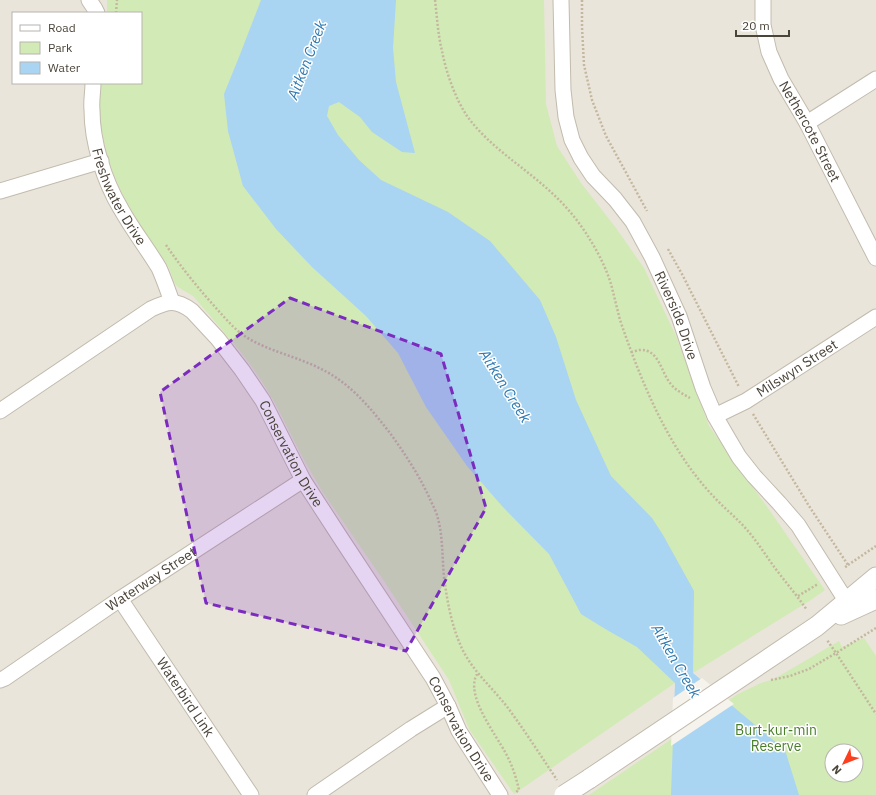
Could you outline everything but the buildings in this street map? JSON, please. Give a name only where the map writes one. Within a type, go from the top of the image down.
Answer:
[{"type":"street","points":[[89,0],[96,12]]},
{"type":"street","name":"Riverside Drive","points":[[561,0],[563,90],[566,117],[572,140],[581,158],[593,176],[615,199],[633,222],[652,257],[679,316],[708,400],[739,457],[798,525],[850,606]]},
{"type":"street","name":"Nethercote Street","points":[[763,0],[763,25],[769,52],[780,79],[807,123],[876,258]]},
{"type":"street","points":[[807,123],[876,79]]},
{"type":"street","name":"Freshwater Drive","points":[[93,84],[93,125],[106,177],[117,203],[158,268],[172,302]]},
{"type":"street","points":[[0,191],[101,161]]},
{"type":"street","points":[[0,411],[151,310],[164,303],[172,302]]},
{"type":"street","name":"Conservation Drive","points":[[172,302],[181,304],[192,311],[218,339],[242,370],[263,401],[303,480],[433,678],[459,731],[500,795]]},
{"type":"street","name":"Milswyn Street","points":[[716,416],[746,400],[876,317]]},
{"type":"street","name":"Waterway Street","points":[[0,680],[12,674],[120,599],[303,480]]},
{"type":"street","points":[[562,789],[589,779],[817,626],[850,606],[876,578]]},
{"type":"street","name":"Waterbird Link","points":[[120,599],[251,795]]},
{"type":"street","points":[[850,606],[876,599]]},
{"type":"street","points":[[315,795],[448,706]]},
{"type":"path","points":[[116,12],[117,0]]},
{"type":"path","points":[[435,0],[442,51],[457,98],[467,115],[496,147],[555,196],[589,238],[603,264],[631,352],[645,387],[681,456],[696,477],[758,543],[778,572],[798,596],[876,714]]},
{"type":"path","points":[[582,0],[584,65],[592,100],[606,136],[650,216]]},
{"type":"path","points":[[162,240],[187,274],[228,322],[254,342],[324,370],[341,380],[355,392],[390,434],[409,460],[437,514],[442,544],[446,590],[452,621],[460,646],[478,673],[508,708],[562,789]]},
{"type":"path","points":[[665,243],[767,438],[848,565]]},
{"type":"path","points":[[631,352],[641,350],[649,352],[661,365],[670,383],[677,390],[690,398],[708,400]]},
{"type":"path","points":[[798,596],[876,546]]},
{"type":"path","points":[[767,681],[790,676],[809,669],[876,628]]},
{"type":"path","points":[[478,673],[475,679],[474,688],[476,698],[481,711],[512,766],[519,790],[513,795]]},
{"type":"highlighted area","points":[[290,298],[441,354],[486,508],[406,651],[206,603],[160,392]]},
{"type":"shaded area","points":[[0,0],[876,0],[876,795],[0,795]]},
{"type":"green space","points":[[107,0],[544,0],[546,104],[557,146],[581,183],[616,228],[644,268],[676,336],[709,426],[825,590],[675,683],[514,794],[469,729],[449,680],[384,581],[322,491],[263,383],[235,345],[194,297],[176,285],[168,267],[137,220],[122,192],[115,178],[105,147],[100,115],[100,84],[142,84],[142,12],[107,12]]},
{"type":"green space","name":"Burt-kur-min Reserve","points":[[864,638],[876,656],[876,795],[589,795],[738,694],[761,683],[774,679],[839,641],[842,647]]},
{"type":"water","name":"Aitken Creek","points":[[261,0],[396,0],[393,48],[396,82],[415,153],[402,152],[372,132],[360,117],[339,102],[329,106],[327,116],[338,135],[359,160],[381,180],[448,212],[490,241],[540,300],[556,337],[576,400],[611,476],[652,518],[694,591],[693,673],[785,750],[799,795],[671,795],[675,683],[637,647],[581,614],[549,554],[502,506],[467,466],[426,407],[398,353],[366,316],[312,267],[276,229],[243,186],[228,131],[224,94]]},
{"type":"pier","points":[[702,678],[734,704],[671,746],[673,698]]}]
